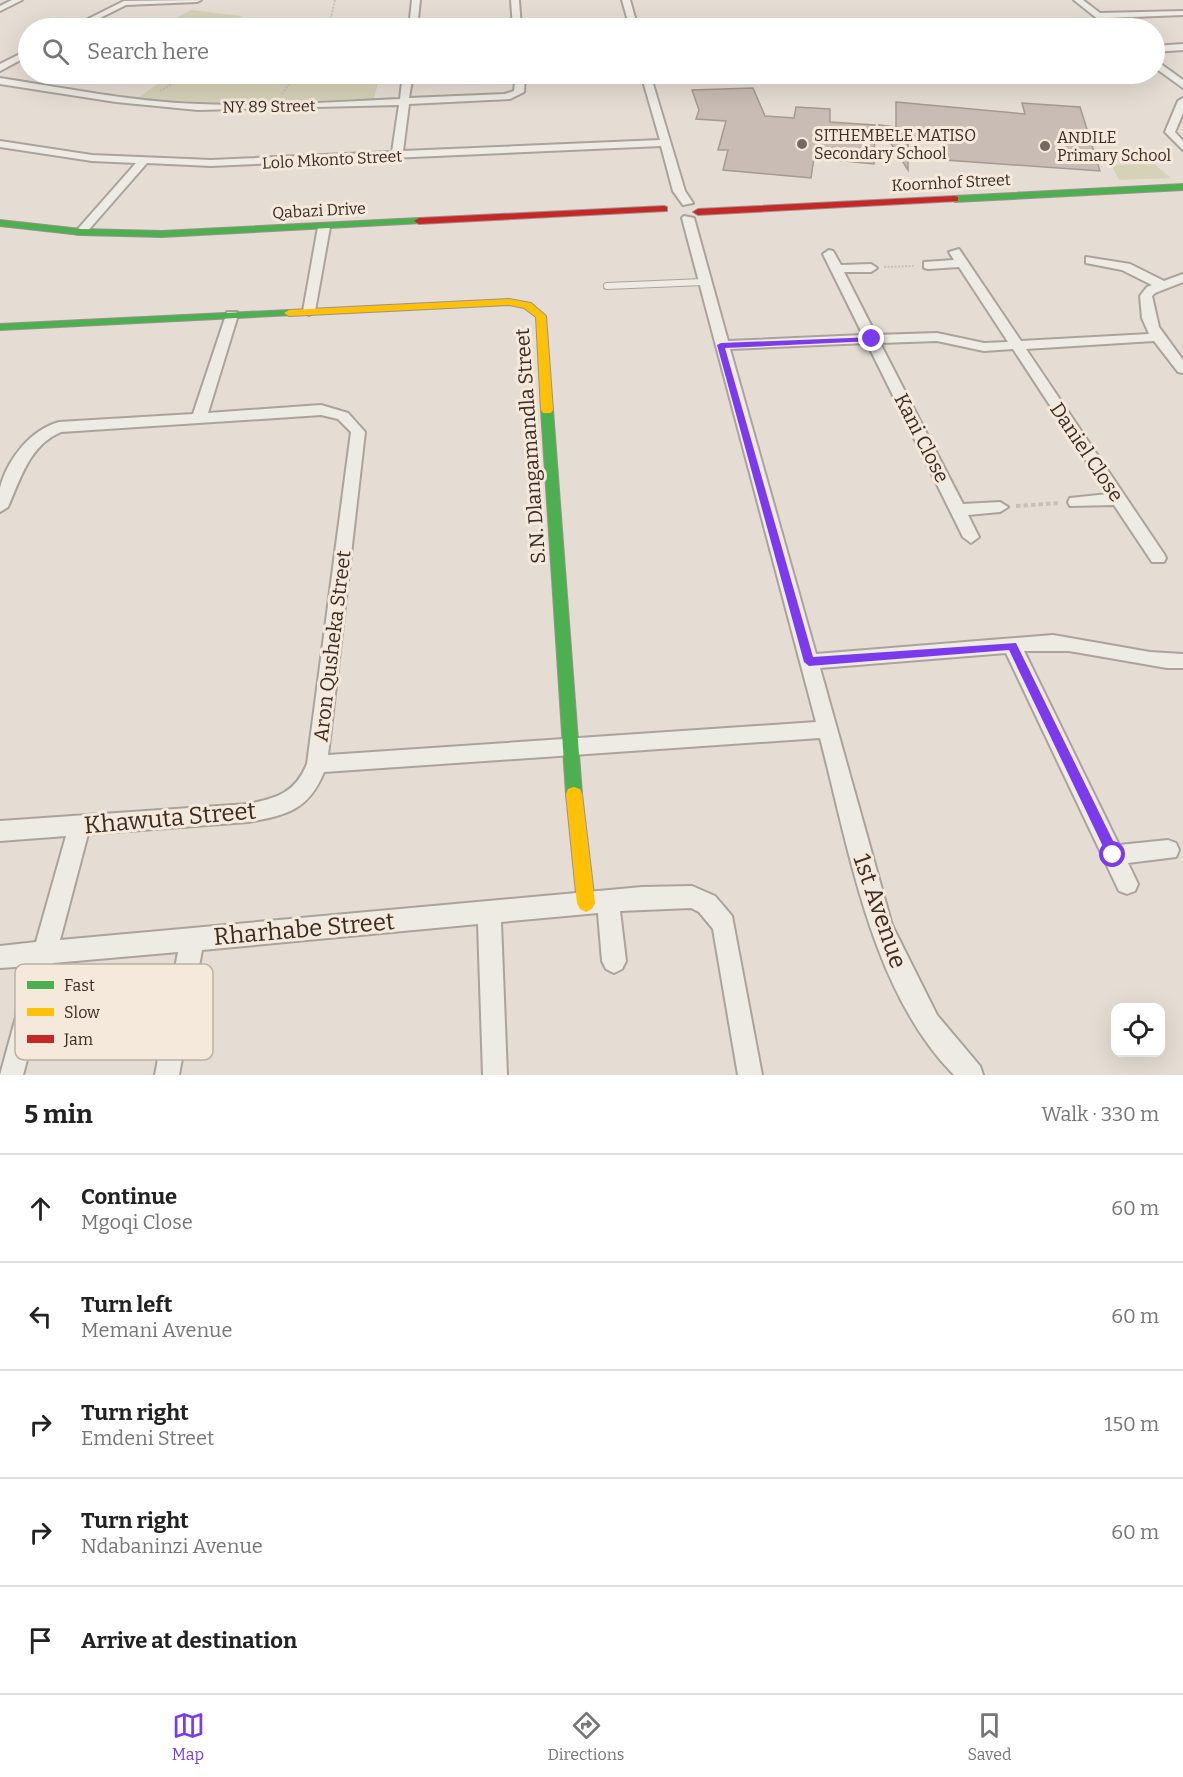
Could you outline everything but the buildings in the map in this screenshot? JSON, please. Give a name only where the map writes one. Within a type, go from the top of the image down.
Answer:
[{"type":"street","points":[[0,9],[18,0]]},
{"type":"street","points":[[94,18],[124,3],[197,0]]},
{"type":"street","points":[[414,18],[416,0]]},
{"type":"street","points":[[516,18],[515,0],[522,0]]},
{"type":"street","points":[[626,0],[631,18]]},
{"type":"street","points":[[1078,0],[1102,18]]},
{"type":"street","points":[[1099,16],[1183,13]]},
{"type":"street","points":[[1165,49],[1183,48]]},
{"type":"street","points":[[0,68],[18,58]]},
{"type":"street","points":[[1165,70],[1183,85]]},
{"type":"street","name":"NY 89 Street","points":[[0,81],[18,84]]},
{"type":"street","name":"NY 89 Street","points":[[20,84],[142,102],[198,107],[274,107],[512,96],[521,88],[521,84]]},
{"type":"street","points":[[397,155],[407,84]]},
{"type":"street","name":"1st Avenue","points":[[649,84],[881,925],[915,1004],[942,1042],[971,1075]]},
{"type":"street","points":[[1183,101],[1170,132],[1183,147]]},
{"type":"street","name":"Lolo Mkonto Street","points":[[0,144],[76,156],[143,162],[234,163],[665,143]]},
{"type":"street","points":[[81,232],[143,162]]},
{"type":"street","name":"Koornhof Street","points":[[682,211],[1183,187]]},
{"type":"street","name":"Qabazi Drive","points":[[0,224],[81,232],[182,233],[682,211]]},
{"type":"street","points":[[309,311],[324,227]]},
{"type":"street","name":"Kani Close","points":[[829,254],[971,537]]},
{"type":"street","name":"Daniel Close","points":[[928,265],[959,258],[1158,558]]},
{"type":"street","points":[[1090,260],[1126,267],[1162,285]]},
{"type":"street","points":[[837,270],[871,268]]},
{"type":"street","points":[[1183,278],[1162,285],[1146,296],[1145,315],[1158,337],[1183,369]]},
{"type":"street","name":"S.N. Dlangamandla Street","points":[[0,327],[509,302],[530,305],[541,316],[569,746],[597,903]]},
{"type":"street","points":[[199,417],[232,315]]},
{"type":"street","points":[[721,345],[937,337],[978,346],[1158,337]]},
{"type":"street","name":"Aron Qusheka Street","points":[[0,507],[28,447],[45,431],[58,427],[330,411],[352,419],[358,432],[317,764],[826,729]]},
{"type":"street","points":[[1076,502],[1119,499]]},
{"type":"street","points":[[958,510],[1000,507]]},
{"type":"street","points":[[809,662],[1053,642],[1083,644],[1145,659],[1183,662]]},
{"type":"street","points":[[1012,646],[1127,884]]},
{"type":"street","name":"Khawuta Street","points":[[0,831],[248,813],[280,807],[299,797],[310,784],[317,764]]},
{"type":"street","points":[[42,964],[80,825]]},
{"type":"street","points":[[1113,855],[1168,850]]},
{"type":"street","name":"Rharhabe Street","points":[[0,957],[489,912],[692,897],[707,904],[724,924],[750,1075]]},
{"type":"street","points":[[597,903],[614,961]]},
{"type":"street","points":[[489,912],[495,1075]]},
{"type":"street","points":[[187,964],[192,939]]},
{"type":"street","points":[[11,1075],[15,1060]]},
{"type":"street","points":[[167,1075],[170,1060]]},
{"type":"lane","points":[[607,286],[703,282]]},
{"type":"path","points":[[331,18],[335,0]]},
{"type":"path","points":[[142,102],[172,84]]},
{"type":"path","points":[[274,107],[289,84]]},
{"type":"path","points":[[871,268],[928,265]]},
{"type":"path","points":[[1000,507],[1076,502]]},
{"type":"shaded area","points":[[191,10],[242,16],[239,18],[176,18]]},
{"type":"shaded area","points":[[158,84],[378,84],[374,99],[228,104],[137,98]]},
{"type":"shaded area","points":[[1154,164],[1171,178],[1119,180],[1111,165]]},
{"type":"traffic: fast","points":[[955,199],[1183,187]]},
{"type":"traffic: fast","points":[[0,223],[81,232],[162,234],[419,221]]},
{"type":"traffic: fast","points":[[0,327],[289,313]]},
{"type":"traffic: fast","points":[[547,410],[574,794]]},
{"type":"traffic: slow","points":[[289,313],[509,302],[527,305],[541,316],[547,410]]},
{"type":"traffic: slow","points":[[574,794],[586,903]]},
{"type":"traffic: jam","points":[[698,212],[955,199]]},
{"type":"traffic: jam","points":[[419,221],[664,209]]},
{"type":"place","name":"SITHEMBELE MATISO Secondary School","points":[[802,144]]},
{"type":"place","name":"ANDILE Primary School","points":[[1045,146]]},
{"type":"route","points":[[872,339],[721,345],[809,662],[1012,646],[1113,855]]}]
